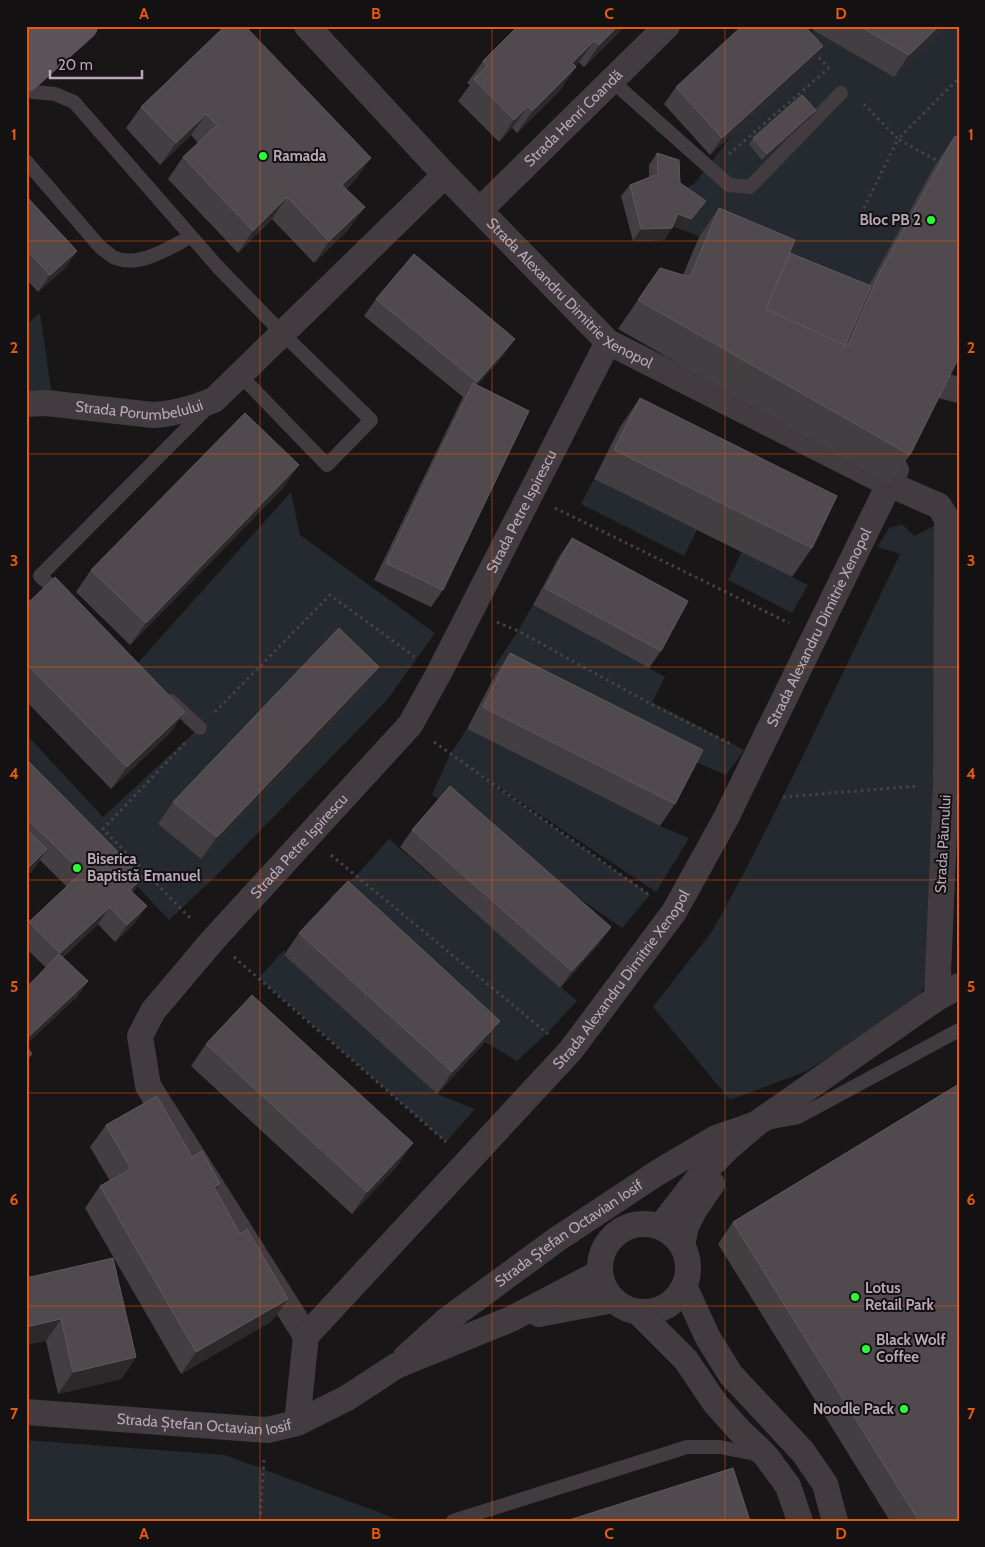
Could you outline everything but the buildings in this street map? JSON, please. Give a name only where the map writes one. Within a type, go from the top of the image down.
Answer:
[{"type":"main road","points":[[26,51],[53,26]]},
{"type":"main road","points":[[26,78],[84,26]]},
{"type":"street","name":"Strada Alexandru Dimitrie Xenopol","points":[[307,26],[445,175],[608,342],[889,484]]},
{"type":"street","name":"Strada Henri Coandă","points":[[480,210],[667,26]]},
{"type":"street","name":"Strada Porumbelului","points":[[26,404],[46,403],[168,414],[214,400],[445,175]]},
{"type":"street","name":"Strada Petre Ispirescu","points":[[306,1336],[148,1086],[140,1036],[153,1011],[213,940],[410,725],[439,673],[608,342]]},
{"type":"street","points":[[926,410],[949,380]]},
{"type":"street","name":"Strada Alexandru Dimitrie Xenopol","points":[[306,1336],[571,1050],[674,912],[726,818],[906,451]]},
{"type":"street","name":"Strada Păunului","points":[[889,484],[939,506],[947,519],[946,784],[948,992]]},
{"type":"street","name":"Strada Ștefan Octavian Iosif","points":[[396,1366],[511,1320],[599,1273],[600,1258],[603,1250],[606,1243],[616,1232],[630,1225],[646,1223],[661,1226],[700,1176],[756,1124],[948,992]]},
{"type":"street","name":"Strada Ștefan Octavian Iosif","points":[[684,1286],[688,1273],[687,1258],[682,1245],[686,1226],[695,1209],[756,1124]]},
{"type":"street","name":"Strada Ștefan Octavian Iosif","points":[[26,1412],[267,1430],[297,1423],[347,1398],[396,1366],[447,1320],[556,1240],[657,1173],[716,1138],[756,1124]]},
{"type":"street","points":[[661,1226],[674,1234],[682,1245]]},
{"type":"street","points":[[599,1273],[604,1288],[613,1300],[625,1308],[638,1312],[652,1311],[665,1307],[676,1298],[684,1286]]},
{"type":"street","points":[[684,1286],[708,1338],[732,1375],[803,1452],[825,1484],[835,1521]]},
{"type":"street","name":"Strada Ștefan Octavian Iosif","points":[[511,1320],[613,1300]]},
{"type":"street","points":[[638,1312],[686,1360],[715,1403],[766,1456],[788,1486],[800,1521]]},
{"type":"street","points":[[297,1423],[306,1336]]},
{"type":"lane","points":[[612,81],[729,185],[750,186],[841,93]]},
{"type":"lane","points":[[26,88],[33,92],[56,94],[74,102],[190,236],[283,334],[371,420],[327,465],[240,376]]},
{"type":"lane","points":[[26,162],[100,247],[113,257],[134,260],[145,258],[161,253],[190,236]]},
{"type":"lane","points":[[75,609],[40,576],[214,400]]},
{"type":"lane","points":[[158,688],[200,728]]},
{"type":"lane","points":[[756,1124],[798,1117],[959,1030]]},
{"type":"lane","points":[[453,1521],[687,1446],[720,1446],[766,1456]]},
{"type":"path","points":[[808,47],[836,75]]},
{"type":"path","points":[[724,158],[829,68]]},
{"type":"path","points":[[861,214],[898,139],[959,78]]},
{"type":"path","points":[[857,96],[898,139],[942,164]]},
{"type":"path","points":[[530,496],[814,636]]},
{"type":"path","points":[[439,673],[330,595],[103,829],[213,940],[259,978],[467,1161]]},
{"type":"path","points":[[471,611],[518,632],[651,704],[756,757]]},
{"type":"path","points":[[410,725],[674,912]]},
{"type":"path","points":[[782,797],[946,784]]},
{"type":"path","points":[[308,836],[547,1033],[571,1050]]},
{"type":"path","points":[[260,1521],[267,1430]]},
{"type":"shaded area","points":[[809,26],[959,26],[959,181],[935,166],[859,303],[683,230],[697,213],[672,195],[694,184],[813,31]]},
{"type":"shaded area","points":[[40,313],[52,396],[26,396],[26,325]]},
{"type":"shaded area","points":[[594,479],[697,530],[684,556],[581,504]]},
{"type":"shaded area","points":[[291,492],[300,535],[435,633],[387,700],[217,875],[169,920],[26,768],[26,734],[103,817],[199,728],[135,666]]},
{"type":"shaded area","points":[[947,519],[938,964],[914,1004],[807,1071],[730,1100],[653,1007],[713,930],[800,762],[900,554],[877,547],[889,528],[902,524],[914,536]]},
{"type":"shaded area","points":[[742,552],[808,585],[792,613],[728,580]]},
{"type":"shaded area","points":[[533,605],[665,677],[652,702],[744,750],[726,775],[489,675]]},
{"type":"shaded area","points":[[467,729],[660,826],[689,838],[656,892],[477,773],[650,895],[622,928],[432,795],[450,754]]},
{"type":"shaded area","points":[[389,839],[577,1001],[517,1061],[485,1042],[332,903],[331,896],[356,876]]},
{"type":"shaded area","points":[[285,949],[284,955],[437,1094],[475,1109],[446,1142],[259,978]]},
{"type":"shaded area","points":[[26,1440],[225,1455],[402,1521],[26,1521]]},
{"type":"place","name":"Ramada","points":[[263,156]]},
{"type":"place","name":"Bloc PB 2","points":[[931,220]]},
{"type":"place","name":"Biserica Baptistă Emanuel","points":[[77,868]]},
{"type":"place","name":"Lotus Retail Park","points":[[855,1297]]},
{"type":"place","name":"Black Wolf Coffee","points":[[866,1349]]},
{"type":"place","name":"Noodle Pack","points":[[904,1409]]}]
